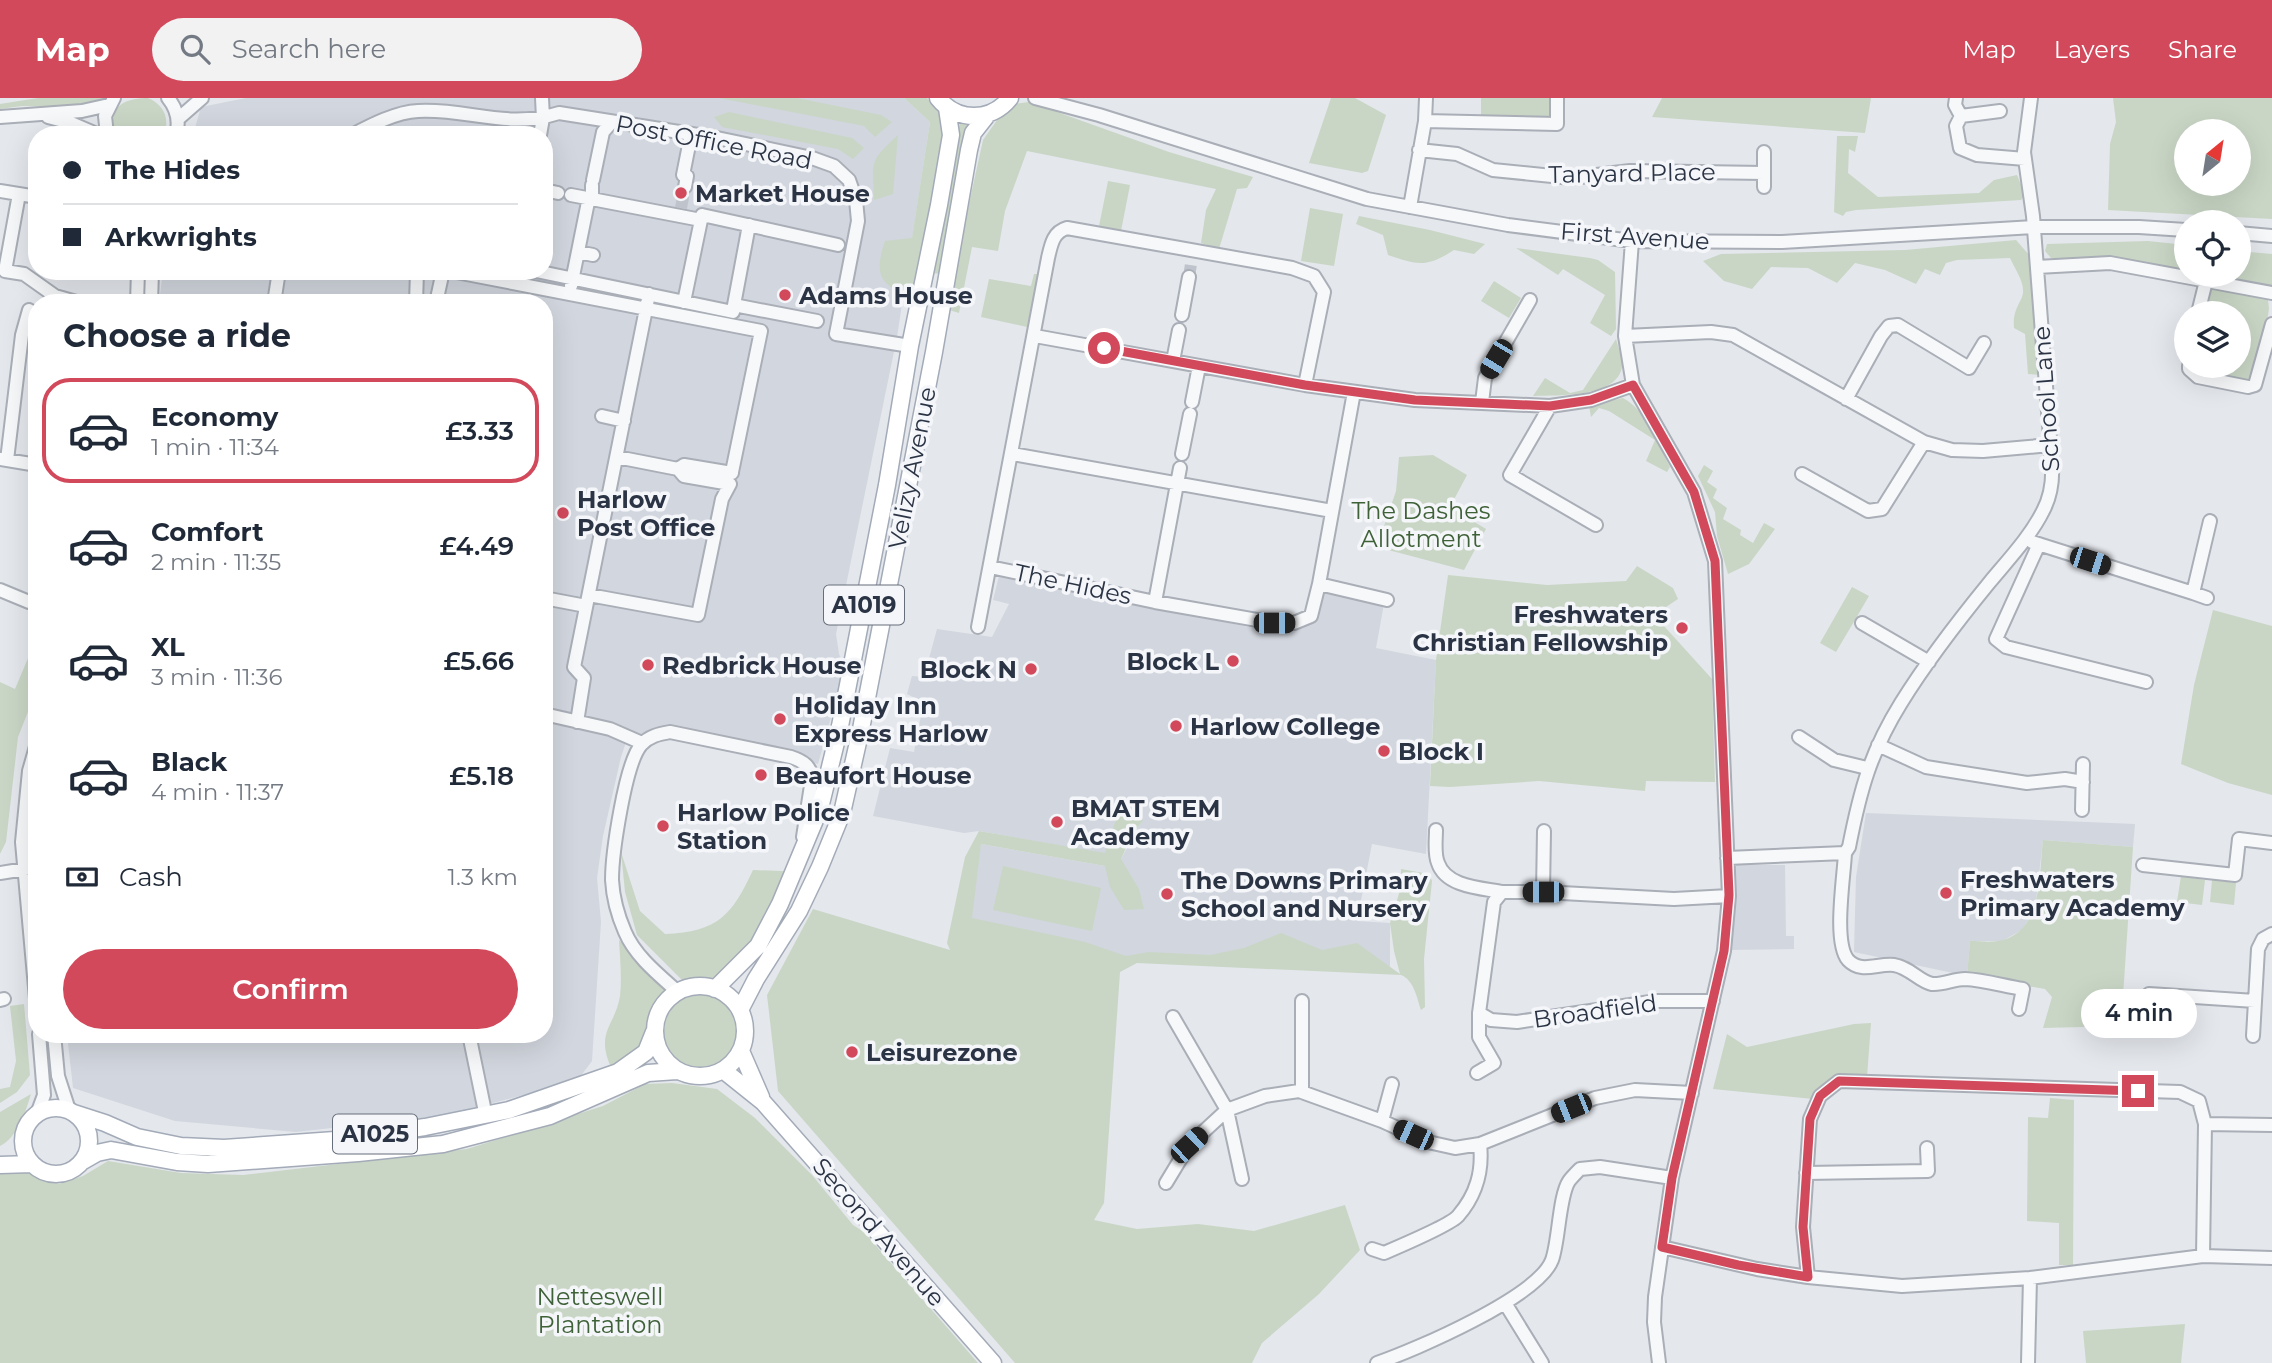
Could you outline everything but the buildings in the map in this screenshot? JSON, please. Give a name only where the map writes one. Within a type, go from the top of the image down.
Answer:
[{"type":"main road","points":[[942,103],[963,115],[976,117],[998,110],[1010,99]]},
{"type":"main road","name":"Velizy Avenue","points":[[715,989],[758,946],[780,904],[820,808],[840,726],[887,485],[910,346],[939,205],[951,135],[942,103]]},
{"type":"main road","name":"Velizy Avenue","points":[[740,1010],[799,911],[842,813],[932,365],[969,150],[973,133],[988,114]]},
{"type":"main road","points":[[696,986],[715,989],[729,996],[740,1010],[745,1033],[741,1051],[723,1070],[705,1077],[677,1071],[659,1051],[654,1032],[657,1015],[662,1006],[678,992],[696,986]]},
{"type":"main road","name":"A1025","points":[[0,1164],[23,1142],[24,1131],[37,1114],[54,1107],[105,1123],[137,1137],[181,1146],[224,1148],[335,1140],[425,1127],[509,1110],[618,1072],[646,1052],[654,1032]]},
{"type":"main road","name":"Second Avenue","points":[[741,1051],[763,1102]]},
{"type":"main road","name":"Second Avenue","points":[[723,1070],[763,1102],[993,1363]]},
{"type":"main road","name":"A1025","points":[[0,1164],[32,1164],[40,1170],[58,1174],[76,1168],[97,1153],[111,1150],[177,1162],[208,1164],[443,1144],[550,1116],[648,1073],[677,1071]]},
{"type":"main road","points":[[71,1111],[82,1120],[89,1140],[83,1161]]},
{"type":"main road","points":[[23,1142],[32,1164]]},
{"type":"street","points":[[168,98],[175,109],[177,126]]},
{"type":"street","points":[[178,119],[202,98]]},
{"type":"street","points":[[542,98],[542,126]]},
{"type":"street","name":"First Avenue","points":[[1035,98],[1100,115],[1367,199],[1508,225],[1632,241],[1782,242],[2034,227],[2174,229]]},
{"type":"street","name":"First Avenue","points":[[1069,98],[1100,115]]},
{"type":"street","points":[[1409,207],[1425,121],[1426,98]]},
{"type":"street","points":[[1425,121],[1557,124],[1557,98]]},
{"type":"street","points":[[1956,98],[1955,105],[1961,116]]},
{"type":"street","name":"School Lane","points":[[2019,1009],[2023,989],[1964,979],[1931,984],[1910,970],[1898,966],[1885,964],[1871,968],[1859,967],[1848,960],[1840,932],[1845,853],[1849,847],[1867,768],[1901,703],[1928,662],[2025,540],[2043,512],[2053,480],[2034,227],[2025,159],[2032,98]]},
{"type":"street","points":[[0,117],[82,111],[111,101]]},
{"type":"street","points":[[106,126],[105,116],[111,101]]},
{"type":"street","name":"Post Office Road","points":[[369,126],[415,111],[505,121],[543,118],[559,113],[717,138],[812,158],[834,166],[849,180],[856,200],[858,222],[836,334],[910,346]]},
{"type":"street","points":[[1961,116],[2000,111]]},
{"type":"street","points":[[37,114],[78,126]]},
{"type":"street","points":[[1961,116],[1956,126],[1960,148],[1977,155],[2025,159]]},
{"type":"street","points":[[569,294],[603,132],[611,123]]},
{"type":"street","points":[[684,187],[687,176],[683,175],[691,135]]},
{"type":"street","name":"Tanyard Place","points":[[1419,150],[1457,154],[1493,170],[1572,178],[1642,171],[1764,173]]},
{"type":"street","points":[[1764,152],[1764,187]]},
{"type":"street","points":[[0,191],[28,196]]},
{"type":"street","points":[[553,192],[565,194],[591,191],[701,220]]},
{"type":"street","points":[[19,194],[3,271],[28,277]]},
{"type":"street","points":[[684,302],[702,215],[838,246]]},
{"type":"street","points":[[553,275],[733,312],[749,225]]},
{"type":"street","name":"The Hides","points":[[978,627],[1048,258],[1059,230],[1067,228],[1194,250],[1292,268],[1314,276],[1324,292],[1305,385]]},
{"type":"street","points":[[2251,234],[2272,236]]},
{"type":"street","points":[[1632,241],[1625,336],[1633,385],[1694,492],[1715,561],[1729,895],[1724,951],[1672,1178],[1654,1313],[1659,1363]]},
{"type":"street","points":[[1182,315],[1194,250]]},
{"type":"street","points":[[578,252],[593,255]]},
{"type":"street","points":[[2037,267],[2110,263],[2174,275]]},
{"type":"street","points":[[32,280],[52,294]]},
{"type":"street","points":[[522,280],[569,294],[761,331],[731,476],[722,499],[698,615],[553,599]]},
{"type":"street","points":[[2239,287],[2272,293]]},
{"type":"street","points":[[577,722],[584,678],[574,667],[649,294]]},
{"type":"street","points":[[1482,402],[1485,378],[1530,300]]},
{"type":"street","points":[[734,306],[817,321]]},
{"type":"street","points":[[28,314],[22,335],[4,459],[28,463]]},
{"type":"street","points":[[2203,378],[2248,387],[2255,385],[2272,324]]},
{"type":"street","points":[[1846,399],[1889,326],[1898,325],[1969,368],[1984,343]]},
{"type":"street","points":[[1173,361],[1179,330]]},
{"type":"street","points":[[1625,336],[1711,332],[1733,335],[1924,442],[1952,450],[1983,451],[2050,445]]},
{"type":"street","points":[[1035,336],[1305,385],[1415,400],[1550,406],[1591,400],[1633,385]]},
{"type":"street","points":[[1182,454],[1199,366]]},
{"type":"street","name":"The Hides","points":[[990,567],[1155,602],[1274,623],[1294,623],[1311,616],[1354,392]]},
{"type":"street","points":[[1550,406],[1510,475],[1596,525]]},
{"type":"street","points":[[602,416],[624,421]]},
{"type":"street","points":[[1802,474],[1868,511],[1882,509],[1924,442]]},
{"type":"street","points":[[1012,454],[1332,511]]},
{"type":"street","points":[[617,457],[678,470],[684,465],[731,476]]},
{"type":"street","name":"The Hides","points":[[1155,602],[1180,468]]},
{"type":"street","points":[[2193,593],[2210,521]]},
{"type":"street","points":[[2025,540],[2207,598]]},
{"type":"street","points":[[2039,544],[1996,639],[2006,648],[2146,681]]},
{"type":"street","points":[[1319,584],[1387,600]]},
{"type":"street","points":[[0,590],[28,602]]},
{"type":"street","points":[[1862,623],[1928,662]]},
{"type":"street","points":[[553,717],[610,729],[642,743]]},
{"type":"street","points":[[678,992],[626,936],[614,900],[612,880],[618,830],[633,758],[642,743],[654,736],[670,732],[804,762],[812,779],[799,858]]},
{"type":"street","points":[[1799,737],[1834,760],[1867,768]]},
{"type":"street","points":[[1878,745],[1926,767],[2027,783],[2066,779],[2083,782]]},
{"type":"street","points":[[2082,810],[2083,764]]},
{"type":"street","points":[[28,779],[22,842],[28,859]]},
{"type":"street","points":[[1437,830],[1436,861],[1443,873],[1461,883],[1502,892],[1674,899],[1729,895]]},
{"type":"street","points":[[1543,892],[1544,831]]},
{"type":"street","points":[[2143,865],[2235,875],[2239,839],[2272,843]]},
{"type":"street","points":[[1727,858],[1845,853]]},
{"type":"street","points":[[0,873],[28,868]]},
{"type":"street","points":[[1477,1073],[1494,1063],[1479,1037],[1479,1013],[1494,902],[1502,892]]},
{"type":"street","points":[[2253,1036],[2258,949],[2263,939],[2272,934]]},
{"type":"street","points":[[2149,994],[2255,1001]]},
{"type":"street","points":[[1302,1092],[1303,1001]]},
{"type":"street","name":"Broadfield","points":[[1479,1013],[1491,1020],[1517,1022],[1657,1001],[1713,1001]]},
{"type":"street","points":[[1173,1017],[1227,1110],[1242,1179]]},
{"type":"street","points":[[37,1114],[44,1095],[40,1043]]},
{"type":"street","points":[[55,1043],[58,1076],[71,1111]]},
{"type":"street","points":[[471,1043],[484,1107]]},
{"type":"street","points":[[1808,1277],[1803,1227],[1810,1119],[1820,1096],[1839,1081],[2180,1092],[2199,1101],[2205,1124],[2203,1256]]},
{"type":"street","points":[[1381,1121],[1392,1084]]},
{"type":"street","points":[[1166,1182],[1189,1145],[1227,1110],[1265,1096],[1302,1092],[1381,1121],[1428,1142],[1455,1148],[1480,1144],[1595,1098],[1635,1090],[1692,1093]]},
{"type":"street","points":[[2205,1124],[2272,1125]]},
{"type":"street","points":[[1373,1249],[1384,1254],[1457,1218],[1476,1186],[1482,1165],[1480,1144]]},
{"type":"street","points":[[1807,1173],[1928,1171],[1927,1148]]},
{"type":"street","points":[[1377,1363],[1402,1354],[1505,1303],[1537,1279],[1551,1264],[1567,1183],[1580,1169],[1600,1167],[1672,1178]]},
{"type":"street","points":[[1662,1247],[1738,1265],[1808,1277],[1902,1286],[2029,1278],[2203,1256],[2272,1258]]},
{"type":"street","points":[[2028,1363],[2029,1278]]},
{"type":"street","points":[[1505,1303],[1542,1363]]},
{"type":"shaded area","points":[[246,98],[904,98],[930,122],[897,337],[836,634],[839,654],[845,667],[818,764],[692,736],[627,739],[603,836],[597,878],[601,922],[592,1061],[577,1081],[447,1115],[296,1132],[175,1121],[73,1088],[68,1043],[553,1043],[553,294],[160,294],[162,280],[553,280],[553,126],[196,126],[201,107]]},
{"type":"shaded area","name":"Harlow College","points":[[999,576],[1273,632],[1297,629],[1315,620],[1322,589],[1384,604],[1376,648],[1436,660],[1426,854],[1372,844],[1357,921],[1390,923],[1390,971],[1121,961],[966,930],[981,844],[1105,866],[1121,859],[1142,820],[1127,813],[1117,816],[1106,854],[979,831],[964,833],[873,816],[890,748],[914,752],[923,705],[907,694],[912,676],[924,677],[937,629],[992,637],[1009,604],[993,600]]},
{"type":"shaded area","name":"Freshwaters Primary Academy","points":[[1866,813],[2135,824],[2133,847],[2043,840],[2035,909],[2022,930],[2002,941],[1970,941],[1967,976],[1854,952],[1856,877]]},
{"type":"shaded area","points":[[1731,865],[1785,865],[1786,936],[1794,936],[1794,949],[1728,950]]},
{"type":"green space","points":[[38,98],[107,98],[95,107],[22,106],[0,109],[0,104]]},
{"type":"green space","points":[[148,98],[158,104],[166,118],[166,126],[114,126],[115,111],[131,100]]},
{"type":"green space","points":[[719,98],[797,98],[881,115],[892,122],[875,137],[864,126]]},
{"type":"green space","points":[[904,98],[927,98],[944,117],[949,130],[912,296],[892,288],[882,277],[880,270],[885,241],[912,238],[930,122]]},
{"type":"green space","points":[[1331,98],[1355,98],[1386,115],[1368,171],[1362,173],[1309,163]]},
{"type":"green space","points":[[1481,98],[1549,98],[1549,118],[1481,117]]},
{"type":"green space","points":[[1662,98],[1871,98],[1865,133],[1652,117]]},
{"type":"green space","points":[[2113,98],[2272,98],[2272,219],[2251,218],[2251,210],[2174,210],[2174,214],[2108,210],[2110,144],[2116,122]]},
{"type":"green space","points":[[1029,102],[1169,152],[1253,177],[1247,188],[1237,189],[1219,249],[1201,243],[1206,210],[1216,189],[1027,151],[1005,211],[998,251],[972,247],[959,313],[946,309],[983,140],[1002,113],[1015,104]]},
{"type":"green space","points":[[729,112],[852,138],[864,148],[853,159],[838,149],[722,127],[714,117]]},
{"type":"green space","points":[[960,122],[974,126],[969,133],[939,274],[933,273]]},
{"type":"green space","points":[[898,135],[893,194],[874,200],[874,163],[881,151]]},
{"type":"green space","points":[[1837,136],[1858,136],[1855,152],[1849,149],[1848,173],[1878,197],[1979,193],[1994,180],[2017,175],[2025,195],[2021,200],[1856,210],[1846,212],[1843,216],[1834,212]]},
{"type":"green space","points":[[1108,181],[1130,185],[1121,231],[1099,226]]},
{"type":"green space","points":[[1310,208],[1343,214],[1334,266],[1301,261]]},
{"type":"green space","points":[[1359,216],[1485,244],[1474,254],[1454,250],[1436,260],[1415,263],[1388,255],[1383,235],[1356,224]]},
{"type":"green space","points":[[2016,240],[2030,256],[2041,375],[2028,374],[2025,334],[2014,328],[2023,286],[2010,258],[1957,260],[1946,263],[1940,275],[1925,269],[1916,284],[1885,270],[1855,263],[1837,283],[1808,268],[1771,267],[1752,289],[1724,281],[1703,261],[1721,254],[1905,250]]},
{"type":"green space","points":[[2148,241],[2174,244],[2174,268],[2051,258],[2045,251],[2047,244]]},
{"type":"green space","points":[[1516,248],[1590,258],[1598,260],[1615,272],[1616,329],[1611,336],[1590,323],[1605,295],[1563,269],[1558,275]]},
{"type":"green space","points":[[2251,252],[2272,254],[2272,288],[2251,284]]},
{"type":"green space","points":[[1034,274],[1038,274],[1027,327],[981,317],[989,279],[1031,286]]},
{"type":"green space","points":[[1494,281],[1521,298],[1509,318],[1481,301]]},
{"type":"green space","points":[[2214,287],[2231,287],[2260,293],[2268,300],[2269,309],[2261,353],[2251,377],[2251,301],[2206,301],[2208,293]]},
{"type":"green space","points":[[1616,339],[1622,366],[1618,376],[1610,384],[1585,393],[1533,396],[1545,378],[1570,393],[1583,390]]},
{"type":"green space","points":[[2220,378],[2250,378],[2241,383]]},
{"type":"green space","points":[[1623,398],[1631,403],[1651,428],[1670,467],[1667,472],[1646,461],[1655,440],[1609,411],[1599,408],[1591,417],[1589,406]]},
{"type":"green space","name":"The Dashes Allotment","points":[[1433,455],[1467,475],[1450,507],[1486,529],[1464,570],[1377,547],[1396,491],[1399,457]]},
{"type":"green space","points":[[1704,465],[1713,471],[1707,482],[1717,489],[1713,498],[1727,508],[1723,519],[1741,530],[1740,535],[1753,543],[1764,523],[1775,529],[1749,564],[1728,574],[1717,536],[1715,512],[1698,476]]},
{"type":"green space","points":[[1637,566],[1673,588],[1678,599],[1654,615],[1712,679],[1715,782],[1646,781],[1645,791],[1539,781],[1430,786],[1436,660],[1448,575],[1547,585],[1626,581]]},
{"type":"green space","points":[[1852,587],[1869,596],[1836,652],[1820,643]]},
{"type":"green space","points":[[2213,610],[2272,626],[2272,795],[2228,783],[2181,764],[2194,685]]},
{"type":"green space","points":[[28,658],[28,712],[18,737],[6,842],[0,854],[0,682],[15,689]]},
{"type":"green space","points":[[1126,815],[1143,820],[1121,859],[1139,889],[1144,909],[1124,910],[1110,887],[1105,866],[981,844],[972,918],[1085,942],[1126,956],[1149,952],[1210,955],[1244,948],[1281,933],[1322,950],[1357,943],[1400,974],[1390,923],[1401,887],[1401,869],[1429,874],[1432,881],[1424,959],[1425,1007],[1421,1010],[1412,985],[1401,975],[1137,963],[1120,972],[1104,1203],[1094,1220],[1137,1229],[1198,1224],[1254,1231],[1345,1205],[1360,1250],[1319,1294],[1262,1343],[1252,1363],[1015,1363],[778,1091],[767,995],[813,909],[950,950],[947,943],[965,857],[979,831],[1105,853],[1117,816]]},
{"type":"green space","points":[[2043,840],[2133,847],[2121,1026],[2043,1028],[2052,997],[2045,989],[1967,976],[1970,941],[2003,940],[2016,934],[2026,924],[2036,898]]},
{"type":"green space","points":[[621,852],[640,911],[665,934],[698,929],[721,918],[738,899],[753,870],[782,871],[790,874],[761,928],[732,966],[714,978],[685,983],[637,935],[625,892]]},
{"type":"green space","points":[[1003,866],[1101,888],[1092,931],[993,910]]},
{"type":"green space","points":[[2181,876],[2205,880],[2202,905],[2177,902]]},
{"type":"green space","points":[[2212,880],[2236,883],[2234,905],[2210,902]]},
{"type":"green space","points":[[619,940],[666,991],[652,1010],[647,1036],[635,1057],[610,1065],[605,1044],[620,996]]},
{"type":"green space","points":[[700,995],[720,1001],[730,1011],[736,1031],[730,1051],[720,1061],[700,1067],[680,1061],[670,1051],[664,1031],[670,1011],[680,1001]]},
{"type":"green space","points":[[24,1004],[30,1075],[17,1092],[0,1103],[0,1089],[10,1087],[16,1061],[10,1006]]},
{"type":"green space","points":[[1871,1023],[1867,1077],[1836,1079],[1823,1087],[1813,1099],[1713,1089],[1727,1034],[1747,1047],[1854,1024]]},
{"type":"green space","name":"Netteswell Plantation","points":[[672,1083],[717,1089],[755,1118],[812,1175],[853,1225],[864,1232],[978,1363],[0,1363],[0,1174],[29,1172],[59,1184],[83,1176],[108,1161],[181,1173],[243,1175],[467,1149],[603,1106],[645,1084]]},
{"type":"green space","points":[[31,1094],[16,1131],[0,1146],[0,1112]]},
{"type":"green space","points":[[2050,1098],[2074,1100],[2073,1265],[2059,1265],[2059,1223],[2027,1221],[2028,1117],[2048,1118]]},
{"type":"green space","points":[[2185,1324],[2181,1363],[2086,1363],[2083,1331]]},
{"type":"tunnel","points":[[681,208],[685,187]]},
{"type":"tunnel","points":[[1189,277],[1191,264]]},
{"type":"place","name":"Market House","points":[[681,193]]},
{"type":"place","name":"Adams House","points":[[785,295]]},
{"type":"place","name":"Harlow Post Office","points":[[563,513]]},
{"type":"place","name":"Freshwaters Christian Fellowship","points":[[1682,628]]},
{"type":"place","name":"Block L","points":[[1233,661]]},
{"type":"place","name":"Redbrick House","points":[[648,665]]},
{"type":"place","name":"Block N","points":[[1031,669]]},
{"type":"place","name":"Holiday Inn Express Harlow","points":[[780,719]]},
{"type":"place","name":"Harlow College","points":[[1176,726]]},
{"type":"place","name":"Block I","points":[[1384,751]]},
{"type":"place","name":"Beaufort House","points":[[761,775]]},
{"type":"place","name":"BMAT STEM Academy","points":[[1057,822]]},
{"type":"place","name":"Harlow Police Station","points":[[663,826]]},
{"type":"place","name":"Freshwaters Primary Academy","points":[[1946,893]]},
{"type":"place","name":"The Downs Primary School and Nursery","points":[[1167,894]]},
{"type":"place","name":"Leisurezone","points":[[852,1052]]},
{"type":"route","points":[[1104,348],[1305,385],[1415,400],[1550,406],[1591,400],[1633,385],[1644,401],[1694,492],[1715,561],[1729,895],[1724,951],[1672,1178],[1662,1247],[1738,1265],[1808,1277],[1803,1227],[1810,1119],[1820,1096],[1839,1081],[2138,1091]]}]
